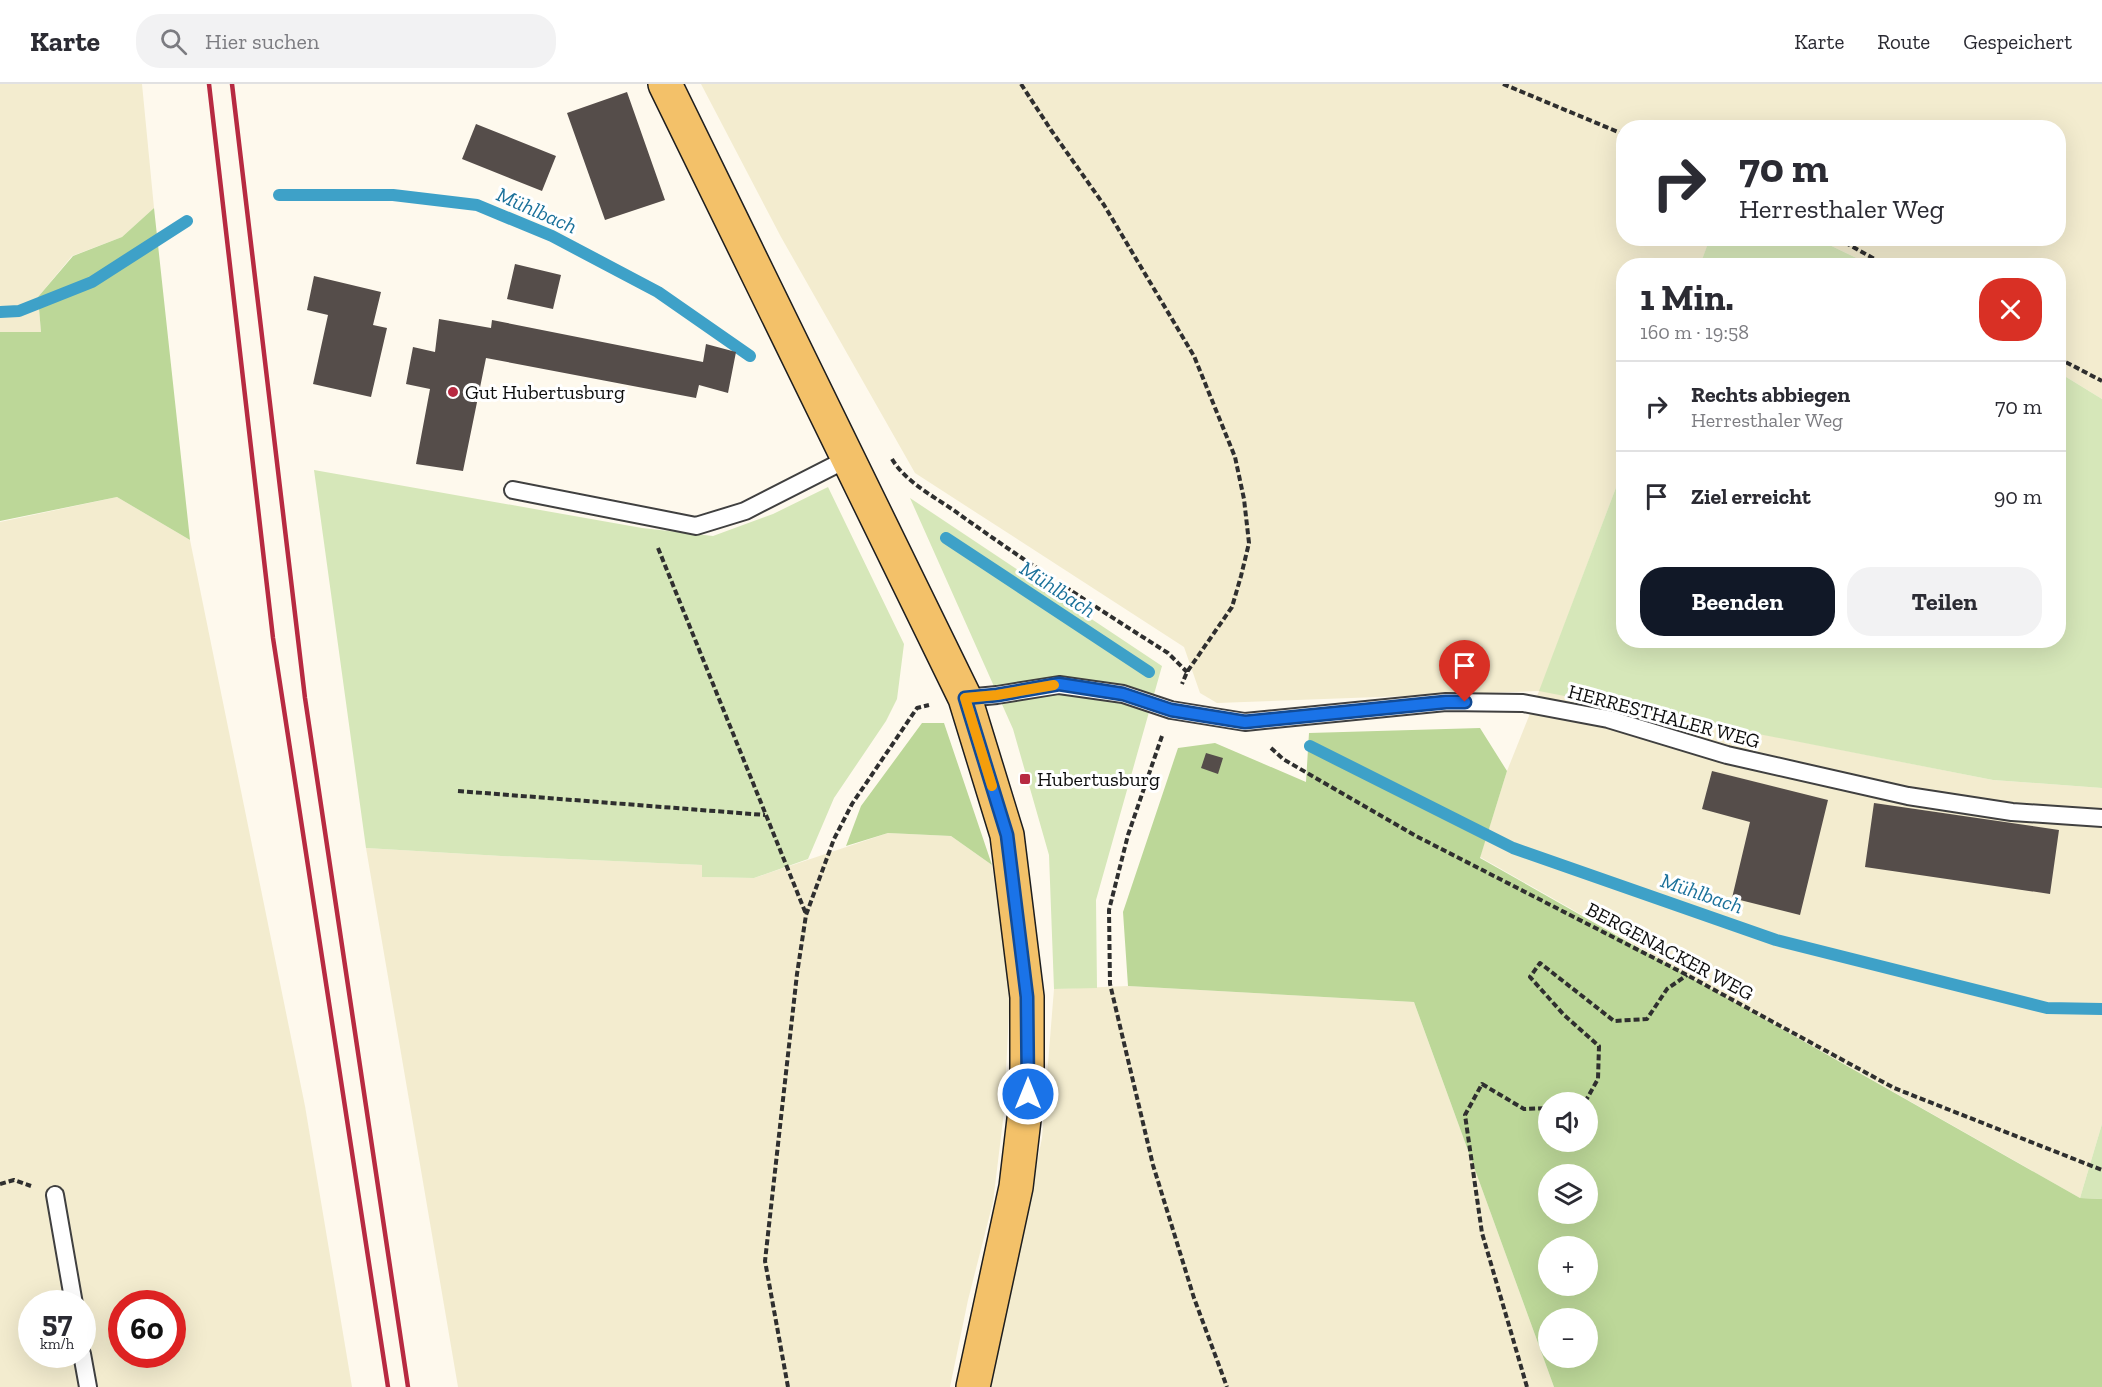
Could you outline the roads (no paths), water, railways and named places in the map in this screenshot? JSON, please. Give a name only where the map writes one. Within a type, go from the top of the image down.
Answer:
[{"type":"main road","points":[[665,84],[965,698],[1007,835],[1027,997],[1028,1094],[1016,1187],[973,1387]]},
{"type":"lane","points":[[513,490],[696,526],[745,511],[847,459]]},
{"type":"lane","name":"HERRESTHALER WEG","points":[[965,698],[1059,684],[1123,694],[1171,710],[1245,722],[1446,702],[1523,703],[1608,719],[1727,755],[1908,796],[2012,812],[2102,818]]},
{"type":"lane","points":[[55,1195],[72,1290]]},
{"type":"lane","points":[[85,1368],[88,1387]]},
{"type":"waterway","name":"Mühlbach","points":[[279,195],[393,195],[477,205],[552,236],[658,292],[750,356]]},
{"type":"waterway","name":"Mühlbach","points":[[0,312],[19,311],[92,282],[187,221]]},
{"type":"waterway","name":"Mühlbach","points":[[946,538],[1149,672]]},
{"type":"waterway","name":"Mühlbach","points":[[1310,746],[1513,848],[1776,940],[2047,1008],[2102,1009]]},
{"type":"railway","points":[[209,84],[273,638],[388,1387]]},
{"type":"railway","points":[[232,84],[305,698],[408,1387]]},
{"type":"place","name":"Gut Hubertusburg","points":[[453,392]]},
{"type":"place","name":"Hubertusburg","points":[[1025,779]]}]
